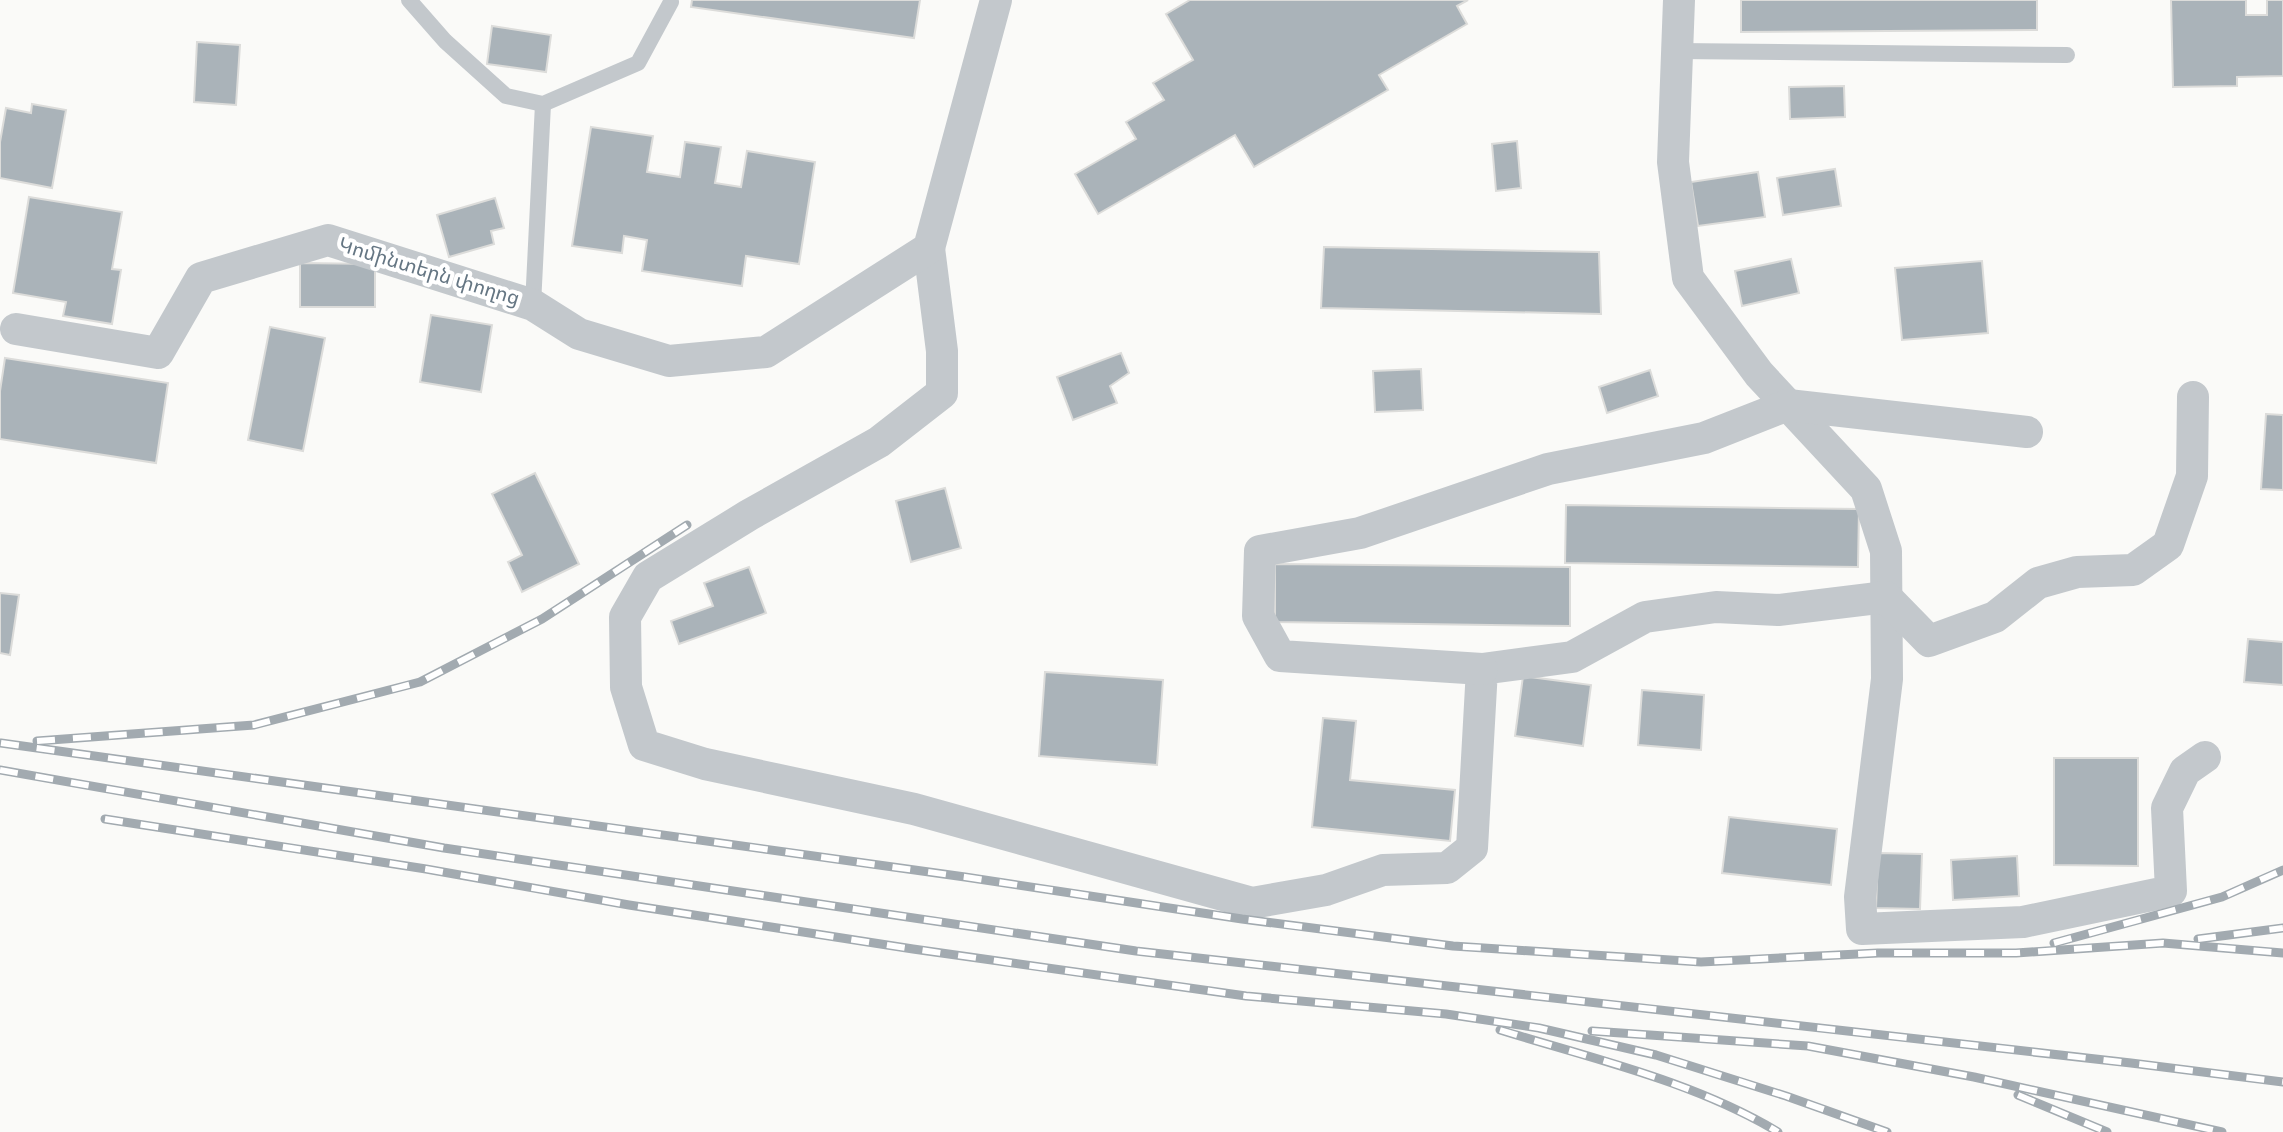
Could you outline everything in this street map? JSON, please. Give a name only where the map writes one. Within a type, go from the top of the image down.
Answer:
[{"type":"street","points":[[996,0],[929,248],[942,351],[942,393],[879,442],[749,515],[648,577],[625,617],[626,687],[644,745],[705,764],[914,809],[1252,903],[1326,890],[1383,870],[1447,868],[1472,848],[1482,669]]},
{"type":"street","points":[[1679,0],[1673,162],[1688,278],[1759,374],[1866,489],[1886,551],[1887,679],[1860,897],[1862,929],[2023,922],[2171,891],[2167,808],[2185,771],[2205,757]]},
{"type":"street","name":"Կոմինտերն փողոց","points":[[16,329],[158,353],[201,278],[328,240],[533,305],[579,334],[669,361],[766,352],[929,248]]},
{"type":"street","points":[[1886,597],[1929,641],[1995,617],[2038,583],[2077,572],[2133,570],[2168,545],[2173,531],[2192,476],[2193,397]]},
{"type":"street","points":[[1886,597],[1778,610],[1716,607],[1645,617],[1572,657],[1482,669],[1280,656],[1258,616],[1260,551],[1360,533],[1548,469],[1704,438],[1788,405],[2027,432]]},
{"type":"lane","points":[[409,0],[445,41],[506,96],[543,104],[638,63],[671,2]]},
{"type":"lane","points":[[1677,51],[2067,55]]},
{"type":"lane","points":[[533,305],[543,104]]},
{"type":"building","points":[[692,0],[920,0],[914,38],[691,7]]},
{"type":"building","points":[[1190,0],[1468,0],[1457,6],[1467,24],[1379,75],[1388,90],[1254,167],[1235,135],[1098,214],[1075,174],[1136,139],[1126,122],[1164,100],[1153,83],[1193,60],[1166,14]]},
{"type":"building","points":[[1741,0],[2037,0],[2037,30],[1741,32]]},
{"type":"building","points":[[2171,0],[2246,0],[2246,15],[2267,15],[2267,0],[2283,0],[2283,76],[2237,77],[2237,86],[2173,87]]},
{"type":"building","points":[[492,26],[551,35],[546,72],[487,64]]},
{"type":"building","points":[[197,42],[240,45],[236,105],[194,102]]},
{"type":"building","points":[[1844,86],[1845,117],[1790,119],[1789,87]]},
{"type":"building","points":[[32,104],[66,110],[52,188],[0,178],[0,142],[6,108],[31,113]]},
{"type":"building","points":[[591,127],[653,136],[647,172],[680,177],[685,142],[721,147],[715,183],[741,187],[747,151],[815,162],[799,264],[746,256],[742,286],[642,271],[647,240],[624,236],[622,253],[572,246]]},
{"type":"building","points":[[1517,141],[1521,188],[1496,191],[1492,144]]},
{"type":"building","points":[[1835,169],[1841,206],[1783,215],[1777,178]]},
{"type":"building","points":[[1758,172],[1765,217],[1698,226],[1691,182]]},
{"type":"building","points":[[29,197],[122,212],[112,269],[121,270],[112,324],[63,316],[66,302],[13,293]]},
{"type":"building","points":[[495,198],[504,228],[491,231],[494,244],[449,257],[437,215]]},
{"type":"building","points":[[1324,247],[1599,252],[1601,314],[1321,308]]},
{"type":"building","points":[[1791,259],[1799,293],[1742,306],[1735,271]]},
{"type":"building","points":[[1982,261],[1988,333],[1902,340],[1895,268]]},
{"type":"building","points":[[300,263],[375,264],[375,307],[300,307]]},
{"type":"building","points":[[431,315],[492,325],[481,392],[420,382]]},
{"type":"building","points":[[270,327],[325,338],[303,451],[248,440]]},
{"type":"building","points":[[1121,353],[1129,373],[1110,386],[1117,403],[1073,420],[1057,377]]},
{"type":"building","points":[[5,358],[168,383],[156,463],[0,439],[0,391]]},
{"type":"building","points":[[1421,369],[1423,410],[1375,412],[1373,371]]},
{"type":"building","points":[[1650,370],[1658,396],[1607,413],[1599,387]]},
{"type":"building","points":[[2266,414],[2283,415],[2283,490],[2261,489]]},
{"type":"building","points":[[535,473],[579,564],[522,592],[508,562],[522,555],[492,494]]},
{"type":"building","points":[[945,488],[961,548],[911,562],[896,501]]},
{"type":"building","points":[[1566,505],[1859,509],[1858,567],[1565,563]]},
{"type":"building","points":[[1275,564],[1570,567],[1570,626],[1275,622]]},
{"type":"building","points":[[749,567],[766,613],[679,644],[671,621],[713,606],[704,583]]},
{"type":"building","points":[[0,593],[19,595],[10,655],[0,653]]},
{"type":"building","points":[[2248,639],[2283,642],[2283,685],[2244,682]]},
{"type":"building","points":[[1045,672],[1163,680],[1157,765],[1039,756]]},
{"type":"building","points":[[1523,676],[1591,685],[1583,746],[1515,736]]},
{"type":"building","points":[[1642,690],[1704,695],[1701,750],[1638,745]]},
{"type":"building","points":[[1323,718],[1356,721],[1350,780],[1455,790],[1450,841],[1312,827]]},
{"type":"building","points":[[2054,758],[2138,758],[2138,866],[2054,865]]},
{"type":"building","points":[[1729,817],[1837,829],[1831,885],[1722,873]]},
{"type":"building","points":[[1878,853],[1922,854],[1920,909],[1876,908]]},
{"type":"building","points":[[2017,856],[2019,896],[1953,900],[1951,860]]},
{"type":"railway","points":[[37,741],[254,725],[420,682],[542,619],[687,525]]},
{"type":"railway","points":[[1,743],[965,877],[1242,919],[1453,946],[1701,962],[1878,953],[2016,953],[2163,943],[2283,953]]},
{"type":"railway","points":[[0,770],[444,848],[1136,951],[2283,1082]]},
{"type":"railway","points":[[105,819],[913,949],[1246,996],[1446,1014],[1539,1028],[1656,1055],[1887,1132]]},
{"type":"railway","points":[[2054,943],[2222,897],[2283,870]]},
{"type":"railway","points":[[2198,939],[2283,928]]},
{"type":"railway","points":[[1500,1030],[1677,1085],[1778,1132]]},
{"type":"railway","points":[[1592,1031],[1808,1046],[1974,1077],[2222,1132]]},
{"type":"railway","points":[[2018,1095],[2107,1132]]}]
